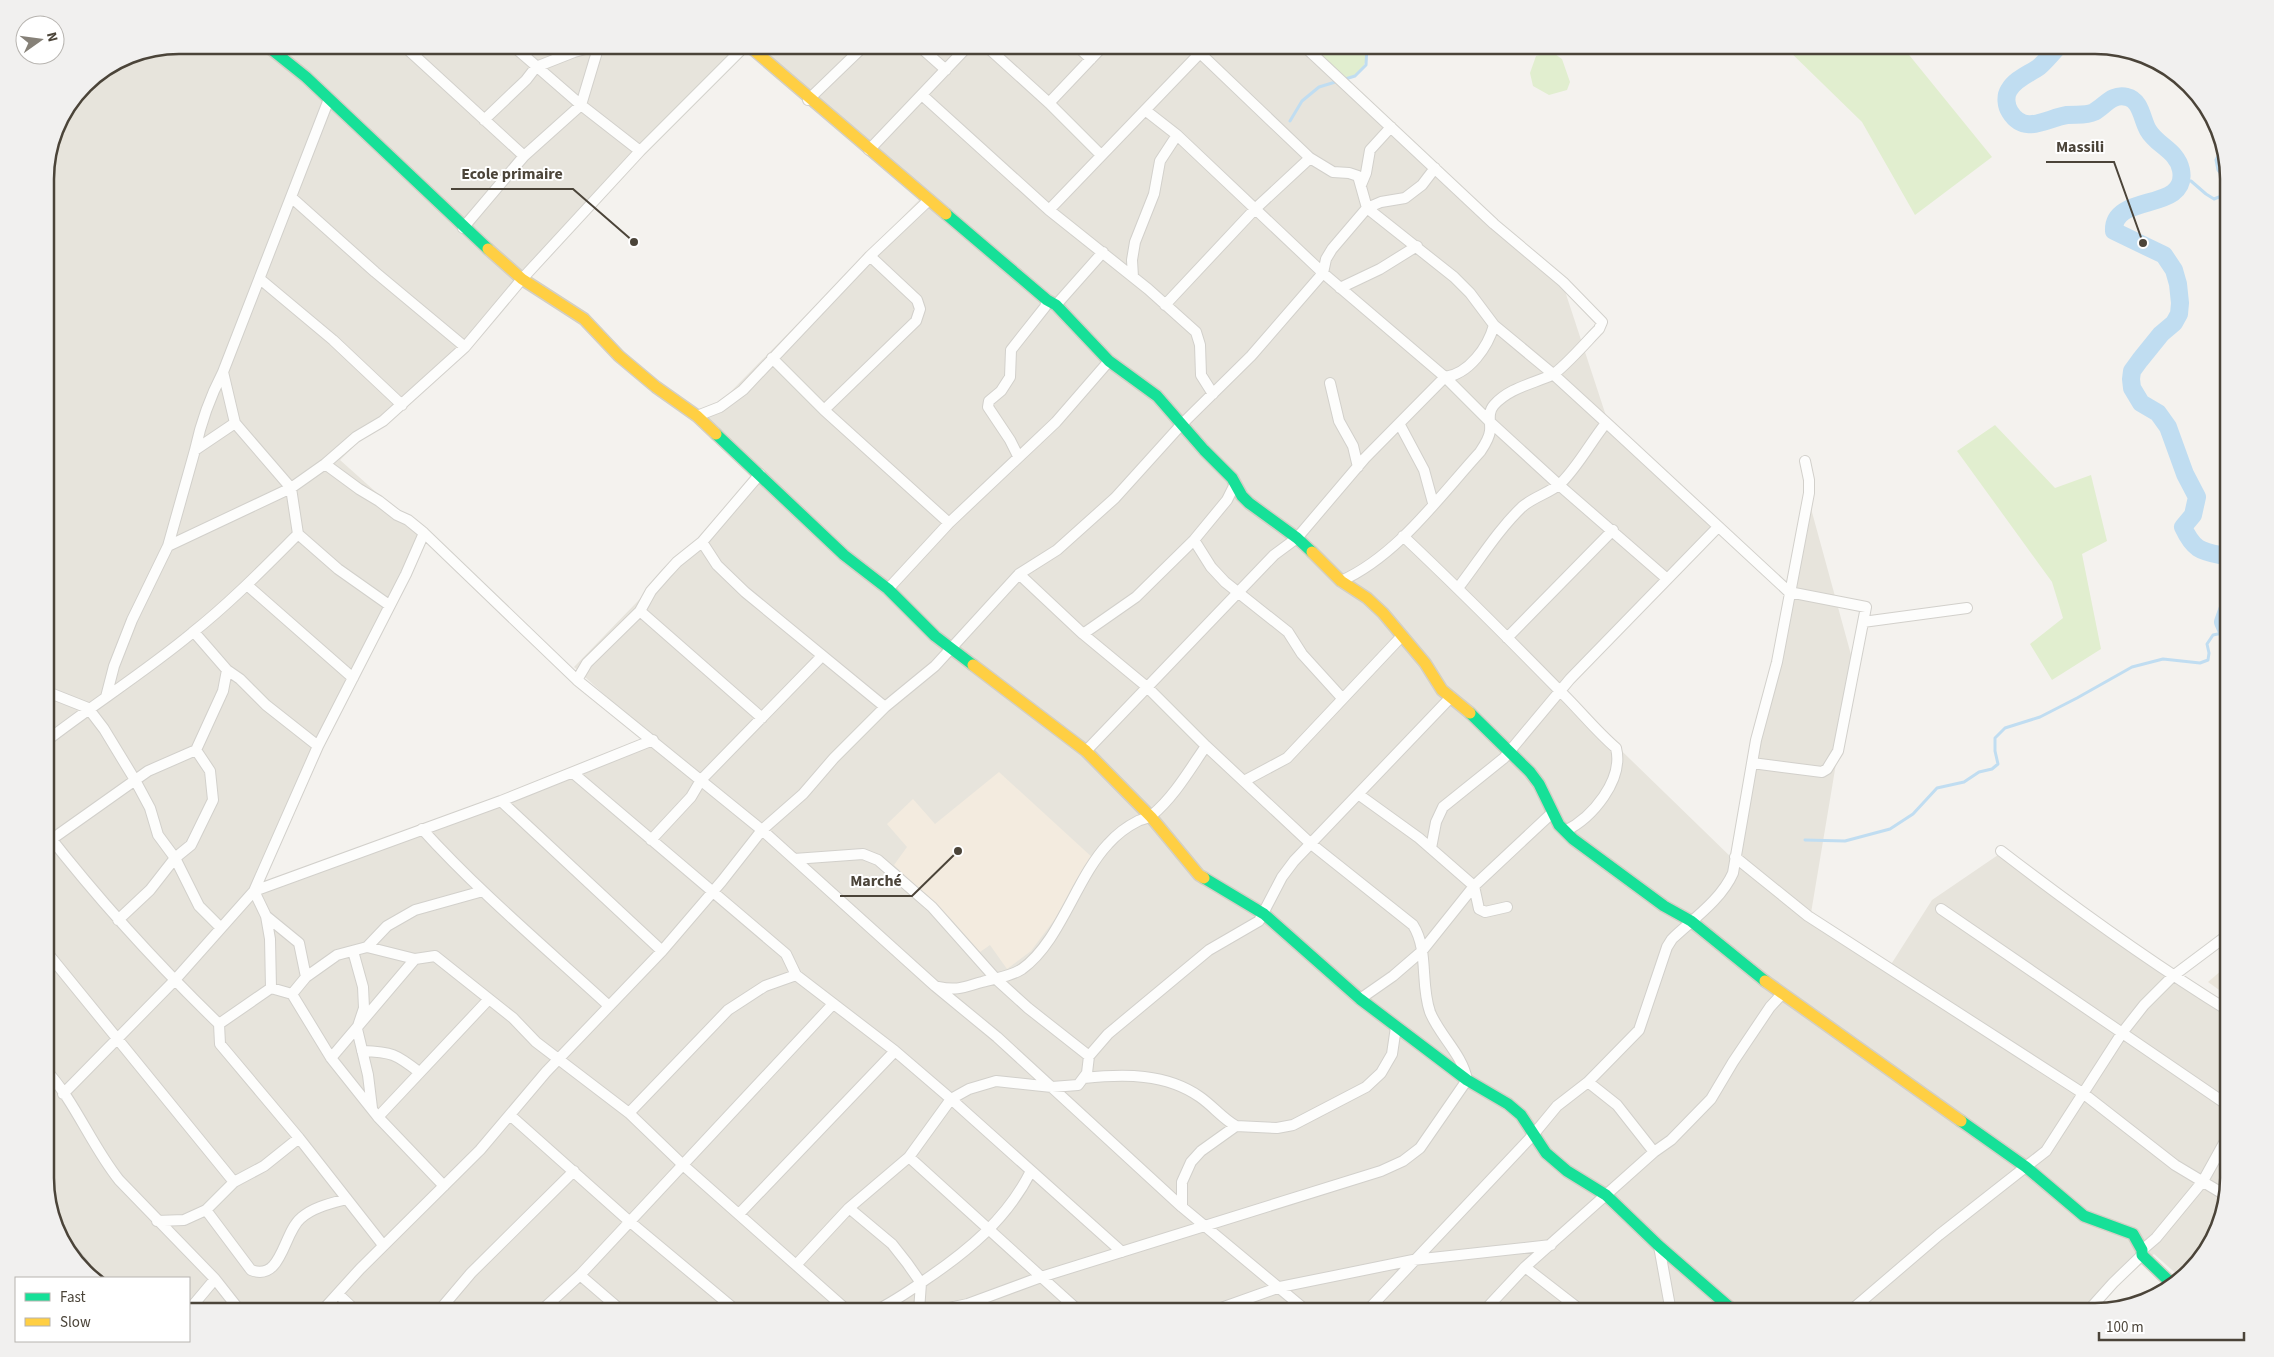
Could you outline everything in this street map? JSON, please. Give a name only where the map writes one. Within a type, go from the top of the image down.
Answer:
[{"type":"street","points":[[276,54],[329,99],[463,228],[522,279],[584,320],[619,356],[656,387],[697,416],[844,555],[888,589],[935,636],[1086,751],[1151,816],[1198,875],[1264,914],[1360,999],[1467,1080],[1508,1104],[1521,1115],[1546,1153],[1567,1171],[1606,1195],[1659,1246],[1725,1303]]},
{"type":"street","points":[[413,54],[524,156]]},
{"type":"street","points":[[522,54],[581,105],[640,151]]},
{"type":"street","points":[[484,120],[526,80],[536,67],[569,54]]},
{"type":"street","points":[[463,228],[524,156],[581,105],[596,54]]},
{"type":"street","points":[[168,546],[291,488],[325,464],[356,437],[383,421],[402,405],[465,346],[522,279],[640,151],[738,54]]},
{"type":"street","points":[[757,54],[808,100],[1052,302],[1109,361],[1157,396],[1250,503],[1297,538],[1341,581],[1367,598],[1383,613],[1401,637],[1425,663],[1442,690],[1511,751],[1539,784],[1552,813],[1565,831],[1664,906],[1691,921],[1752,972],[1782,994],[2026,1167],[2084,1216],[2124,1229],[2133,1234],[2142,1253],[2168,1280]]},
{"type":"street","points":[[808,100],[856,54]]},
{"type":"street","points":[[928,54],[946,70]]},
{"type":"street","points":[[869,150],[961,54]]},
{"type":"street","points":[[995,54],[1049,103],[1101,155]]},
{"type":"street","points":[[1086,54],[1091,59]]},
{"type":"street","points":[[1049,103],[1096,54]]},
{"type":"street","points":[[1049,210],[1197,54]]},
{"type":"street","points":[[1207,54],[1310,158],[1333,172],[1358,176],[1367,208],[1417,246],[1462,284],[1494,325],[1553,374],[1789,592],[1866,607],[1838,751],[1828,769],[1822,772],[1752,763]]},
{"type":"street","points":[[1313,54],[1498,228],[1564,282],[1601,320],[1602,324],[1553,374],[1525,384],[1503,397],[1490,411],[1490,431],[1487,442],[1404,536],[1368,568],[1341,581]]},
{"type":"street","points":[[922,95],[1049,210],[1103,252],[1196,332],[1200,345],[1201,375],[1213,394]]},
{"type":"street","points":[[106,697],[114,666],[132,620],[168,546],[200,430],[214,390],[260,279],[329,99]]},
{"type":"street","points":[[1145,110],[1177,135],[1323,273],[1446,376],[1489,421],[1666,578]]},
{"type":"street","points":[[1361,185],[1366,173],[1370,150],[1391,127]]},
{"type":"street","points":[[1133,277],[1132,260],[1135,242],[1154,194],[1160,161],[1177,135]]},
{"type":"street","points":[[1165,305],[1255,208],[1310,158]]},
{"type":"street","points":[[330,1303],[383,1245],[444,1186],[511,1116],[560,1058],[662,951],[713,892],[762,830],[803,794],[834,758],[885,707],[935,666],[1019,574],[1057,550],[1115,498],[1182,425],[1251,356],[1323,273],[1326,259],[1332,248],[1367,208],[1381,202],[1405,198],[1422,185],[1435,168]]},
{"type":"street","points":[[291,197],[375,272],[465,346]]},
{"type":"street","points":[[697,416],[720,407],[744,390],[772,358],[870,256],[928,200]]},
{"type":"street","points":[[1340,288],[1380,269],[1417,246]]},
{"type":"street","points":[[1018,456],[1006,433],[988,407],[989,401],[1001,391],[1010,377],[1012,370],[1011,350],[1044,308],[1103,252]]},
{"type":"street","points":[[824,410],[916,321],[920,309],[917,300],[870,256]]},
{"type":"street","points":[[260,279],[333,340],[402,405]]},
{"type":"street","points":[[1086,751],[1274,555],[1297,538],[1358,466],[1446,376],[1461,372],[1469,365],[1490,337],[1494,325]]},
{"type":"street","points":[[772,358],[824,410],[949,522]]},
{"type":"street","points":[[888,589],[949,522],[1056,422],[1109,361]]},
{"type":"street","points":[[223,372],[235,423],[291,488],[298,534],[338,569],[389,605]]},
{"type":"street","points":[[1330,383],[1339,421],[1353,446],[1358,466]]},
{"type":"street","points":[[195,450],[235,423]]},
{"type":"street","points":[[1458,588],[1493,540],[1523,507],[1559,484],[1583,457],[1586,449],[1606,423]]},
{"type":"street","points":[[1400,425],[1424,470],[1433,503]]},
{"type":"street","points":[[1374,1303],[1533,1135],[1557,1106],[1588,1082],[1639,1030],[1667,947],[1672,939],[1728,884],[1733,873],[1752,763],[1777,662],[1809,493],[1809,480],[1805,461]]},
{"type":"street","points":[[325,464],[379,501],[397,516],[408,520],[424,533],[577,680],[762,830],[935,986],[997,1037],[1182,1207],[1298,1303]]},
{"type":"street","points":[[577,680],[586,663],[640,611],[651,591],[677,562],[702,542],[760,474]]},
{"type":"street","points":[[1082,634],[1136,597],[1194,540],[1227,500],[1235,484]]},
{"type":"street","points":[[1431,848],[1436,822],[1443,807],[1486,775],[1511,751],[1560,690],[1666,578],[1718,527]]},
{"type":"street","points":[[1507,638],[1613,530]]},
{"type":"street","points":[[63,1094],[174,981],[254,891],[318,746],[406,574],[424,533]]},
{"type":"street","points":[[54,735],[88,708],[121,688],[194,632],[247,585],[298,534]]},
{"type":"street","points":[[1404,536],[1616,748],[1618,755],[1614,776],[1596,805],[1572,828],[1565,831]]},
{"type":"street","points":[[1194,540],[1211,567],[1237,593],[1288,632],[1302,654],[1342,698]]},
{"type":"street","points":[[702,542],[717,566],[745,592],[885,707]]},
{"type":"street","points":[[1019,574],[1082,634],[1147,687],[1206,746],[1310,842],[1406,918],[1418,934],[1430,1011],[1440,1032],[1463,1066],[1467,1080]]},
{"type":"street","points":[[247,585],[353,678]]},
{"type":"street","points":[[1863,622],[1967,608]]},
{"type":"street","points":[[640,611],[762,718]]},
{"type":"street","points":[[194,632],[227,670],[266,705],[318,746]]},
{"type":"street","points":[[1244,781],[1287,758],[1401,637]]},
{"type":"street","points":[[651,840],[691,797],[701,780],[822,656]]},
{"type":"street","points":[[54,833],[148,772],[196,750],[223,691],[227,670]]},
{"type":"street","points":[[54,695],[88,708],[104,728],[150,808],[158,835],[175,858],[199,906],[220,927]]},
{"type":"street","points":[[796,1265],[849,1208],[909,1157],[951,1099],[969,1089],[996,1081],[1052,1087],[1078,1085],[1084,1078],[1089,1056],[1108,1034],[1185,969],[1223,941],[1259,921],[1282,877],[1310,842],[1451,698]]},
{"type":"street","points":[[254,891],[501,801],[653,740]]},
{"type":"street","points":[[935,986],[950,989],[966,989],[1022,969],[1037,954],[1059,922],[1100,853],[1110,842],[1140,820],[1151,816],[1168,798],[1206,746]]},
{"type":"street","points":[[118,920],[150,890],[175,858],[191,845],[213,800],[210,772],[196,750]]},
{"type":"street","points":[[573,772],[786,954],[796,975],[895,1051],[1122,1252]]},
{"type":"street","points":[[1358,794],[1431,848],[1474,886],[1479,909],[1485,912],[1507,907]]},
{"type":"street","points":[[501,801],[662,951]]},
{"type":"street","points":[[1360,999],[1393,976],[1422,950],[1474,886],[1552,813]]},
{"type":"street","points":[[422,829],[451,861],[609,1006]]},
{"type":"street","points":[[54,846],[174,981],[219,1024],[220,1044],[299,1138],[383,1245]]},
{"type":"street","points":[[2001,851],[2054,892],[2173,976],[2220,1006]]},
{"type":"street","points":[[794,859],[863,854],[878,860],[932,907],[996,979],[1028,1008],[1089,1056]]},
{"type":"street","points":[[1735,857],[1808,916],[2084,1094],[2175,1165],[2219,1192]]},
{"type":"street","points":[[254,891],[266,916],[270,939],[271,988]]},
{"type":"street","points":[[292,994],[306,977],[338,955],[366,946],[386,926],[415,910],[483,891]]},
{"type":"street","points":[[1941,909],[2220,1100]]},
{"type":"street","points":[[266,916],[299,943],[306,977]]},
{"type":"street","points":[[1859,1303],[1930,1243],[2046,1151],[2122,1033],[2144,1005],[2173,976],[2220,941]]},
{"type":"street","points":[[366,946],[415,959],[435,956],[514,1018],[536,1042],[560,1058],[629,1113],[683,1165],[839,1303]]},
{"type":"street","points":[[353,951],[364,994],[364,1008],[357,1029],[375,1113]]},
{"type":"street","points":[[330,1058],[357,1029],[415,959]]},
{"type":"street","points":[[54,961],[234,1182]]},
{"type":"street","points":[[629,1113],[728,1010],[765,986],[796,975]]},
{"type":"street","points":[[271,988],[292,994],[330,1058],[375,1113],[444,1186]]},
{"type":"street","points":[[219,1024],[271,988]]},
{"type":"street","points":[[1492,1303],[1525,1267],[1654,1152],[1671,1140],[1711,1099],[1770,1007],[1782,994]]},
{"type":"street","points":[[375,1113],[419,1072],[489,999]]},
{"type":"street","points":[[550,1303],[580,1275],[833,1004]]},
{"type":"street","points":[[1084,1078],[1107,1076],[1166,1079],[1199,1096],[1227,1121],[1236,1126],[1277,1128],[1293,1125],[1366,1087],[1381,1073],[1392,1054],[1396,1027]]},
{"type":"street","points":[[362,1051],[385,1052],[397,1055],[419,1072]]},
{"type":"street","points":[[739,1214],[895,1051]]},
{"type":"street","points":[[971,1303],[1040,1277],[1351,1181],[1403,1161],[1420,1148],[1467,1080]]},
{"type":"street","points":[[1588,1082],[1617,1105],[1654,1152]]},
{"type":"street","points":[[54,1083],[63,1094],[105,1162],[157,1221],[215,1279],[234,1303]]},
{"type":"street","points":[[511,1116],[629,1221],[727,1303]]},
{"type":"street","points":[[1182,1207],[1182,1182],[1190,1162],[1217,1138],[1236,1126]]},
{"type":"street","points":[[157,1221],[184,1220],[206,1210],[234,1182],[264,1166],[299,1138]]},
{"type":"street","points":[[2095,1303],[2156,1238],[2203,1181],[2220,1150]]},
{"type":"street","points":[[909,1157],[1070,1303]]},
{"type":"street","points":[[446,1303],[471,1273],[574,1171]]},
{"type":"street","points":[[893,1303],[955,1260],[988,1230],[1020,1193],[1031,1172]]},
{"type":"street","points":[[206,1210],[251,1270],[260,1273],[267,1272],[277,1260],[295,1224],[301,1217],[314,1209],[347,1199]]},
{"type":"street","points":[[849,1208],[892,1244],[921,1283],[920,1303]]},
{"type":"street","points":[[1235,1303],[1280,1287],[1413,1260],[1550,1245]]},
{"type":"street","points":[[1659,1246],[1669,1303]]},
{"type":"street","points":[[1525,1267],[1571,1303]]},
{"type":"street","points":[[580,1275],[613,1303]]},
{"type":"street","points":[[195,1303],[215,1279]]},
{"type":"street","points":[[338,1294],[348,1303]]},
{"type":"shaded area","points":[[738,54],[464,344],[401,400],[340,460],[424,535],[246,897],[653,739],[574,667],[762,473],[702,421],[922,197],[759,54],[1310,54],[1563,285],[1609,425],[1716,527],[1560,691],[1735,861],[1807,494],[1853,662],[1811,913],[1890,966],[1932,900],[1998,855],[2220,1008],[2220,1178],[2216,1211],[2204,1241],[2184,1267],[2176,1273],[2154,1254],[2095,1303],[190,1303],[190,1277],[103,1277],[90,1267],[70,1241],[58,1211],[54,1186],[54,171],[58,146],[67,123],[90,90],[109,75],[131,63],[162,55]]},
{"type":"shaded area","points":[[999,772],[1094,859],[1076,880],[1055,919],[1031,951],[1007,969],[990,945],[980,952],[950,918],[894,865],[907,847],[887,824],[913,799],[935,824]]},
{"type":"shaded area","points":[[2220,972],[2220,991],[2208,982]]},
{"type":"green space","points":[[1310,54],[1366,54],[1362,69],[1354,76],[1340,82]]},
{"type":"green space","points":[[1555,54],[1562,59],[1570,82],[1567,90],[1549,95],[1533,86],[1530,73],[1536,56]]},
{"type":"green space","points":[[1792,54],[1908,54],[1992,157],[1915,215],[1862,122]]},
{"type":"green space","points":[[1995,425],[2055,488],[2091,475],[2107,541],[2082,554],[2101,649],[2052,680],[2030,644],[2063,618],[2052,582],[1957,451]]},
{"type":"waterway","points":[[1290,121],[1302,101],[1319,87],[1355,76],[1366,65],[1367,54]]},
{"type":"waterway","points":[[2051,54],[2039,67],[2018,80],[2009,90],[2007,104],[2010,112],[2016,119],[2022,123],[2037,124],[2067,115],[2088,114],[2094,112],[2113,98],[2127,97],[2132,99],[2138,106],[2148,130],[2179,163],[2181,170],[2180,183],[2174,192],[2163,198],[2125,211],[2117,219],[2114,231],[2164,255],[2174,270],[2178,284],[2179,314],[2174,323],[2161,334],[2132,371],[2132,388],[2141,403],[2158,413],[2168,427],[2185,474],[2197,497],[2193,515],[2183,527],[2187,536],[2201,550],[2220,555]]},
{"type":"waterway","points":[[2218,156],[2216,160],[2220,173]]},
{"type":"waterway","points":[[2183,180],[2191,181],[2214,199],[2220,197]]},
{"type":"waterway","points":[[1805,840],[1845,841],[1890,829],[1913,814],[1937,788],[1964,782],[1979,772],[1992,769],[1998,764],[1995,738],[2005,728],[2040,717],[2132,667],[2163,659],[2200,663],[2208,660],[2207,644],[2213,635],[2220,634]]},
{"type":"traffic: fast","points":[[277,54],[306,77],[488,249]]},
{"type":"traffic: fast","points":[[946,214],[1047,300],[1056,305],[1109,361],[1157,396],[1204,450],[1232,478],[1242,496],[1297,538],[1312,552]]},
{"type":"traffic: fast","points":[[716,434],[844,555],[888,589],[935,636],[973,665]]},
{"type":"traffic: fast","points":[[1470,713],[1530,772],[1539,784],[1559,825],[1573,839],[1664,906],[1691,921],[1765,981]]},
{"type":"traffic: fast","points":[[1204,878],[1264,914],[1360,999],[1467,1080],[1508,1104],[1521,1115],[1546,1153],[1567,1171],[1606,1195],[1659,1246],[1725,1303]]},
{"type":"traffic: fast","points":[[1961,1121],[2026,1167],[2084,1216],[2133,1234],[2142,1250],[2142,1255],[2168,1280]]},
{"type":"traffic: slow","points":[[759,54],[946,214]]},
{"type":"traffic: slow","points":[[488,249],[522,279],[584,319],[619,356],[656,387],[697,416],[716,434]]},
{"type":"traffic: slow","points":[[1312,552],[1341,581],[1367,598],[1383,613],[1425,663],[1442,690],[1470,713]]},
{"type":"traffic: slow","points":[[973,665],[1086,751],[1151,817],[1199,875],[1204,878]]},
{"type":"traffic: slow","points":[[1765,981],[1961,1121]]},
{"type":"place","name":"Ecole primaire","points":[[634,242]]},
{"type":"place","name":"Massili","points":[[2143,243]]},
{"type":"place","name":"Marché","points":[[958,851]]}]
